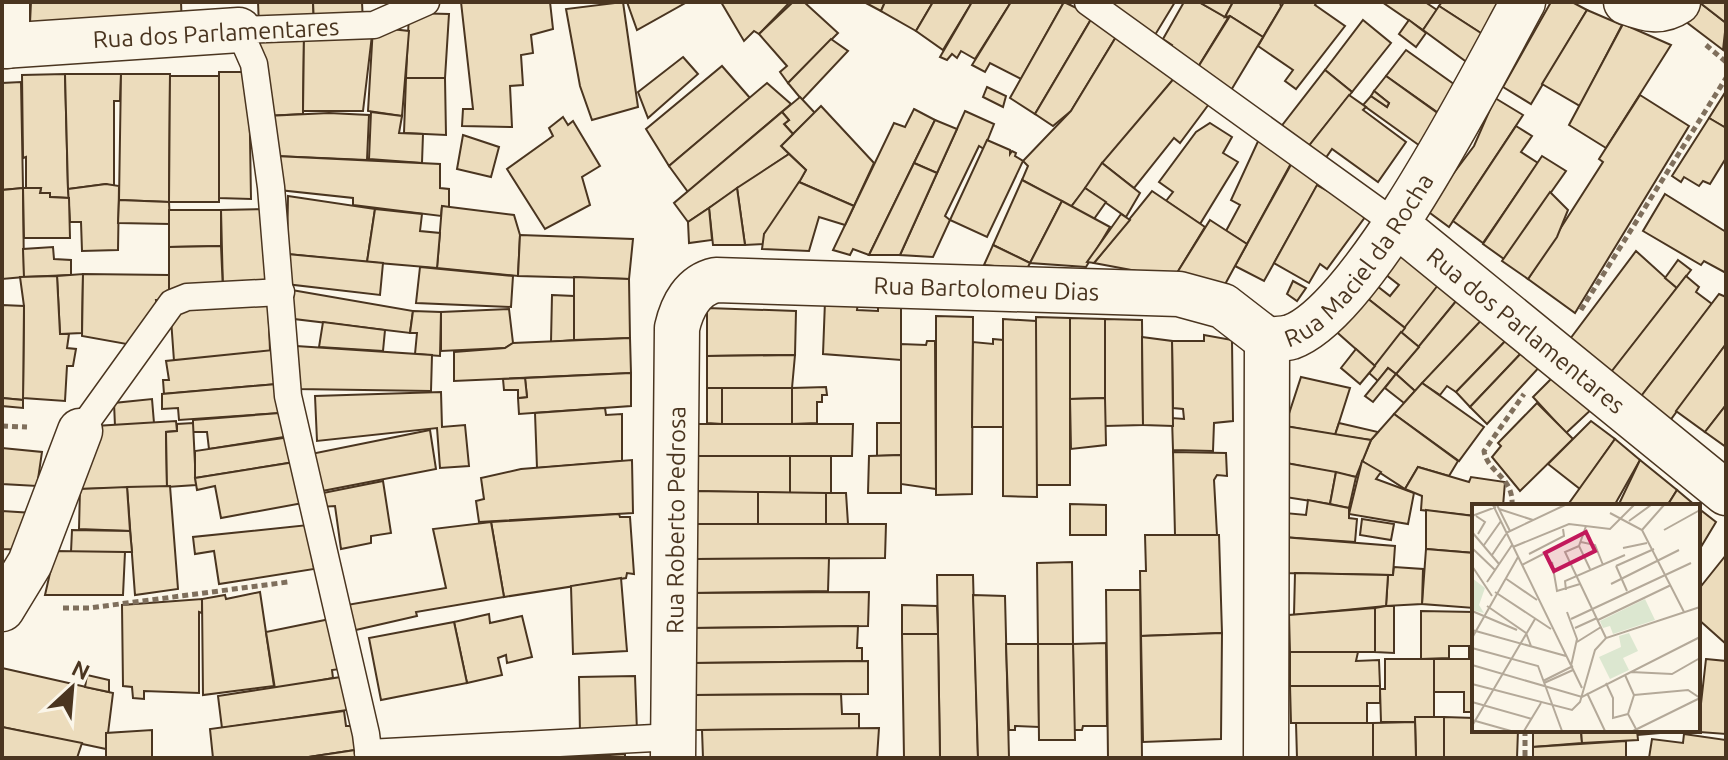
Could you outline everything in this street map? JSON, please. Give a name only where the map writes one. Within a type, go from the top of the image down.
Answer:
[{"type":"street","points":[[5,46],[7,2]]},
{"type":"street","name":"Rua Maciel da Rocha","points":[[1266,758],[1267,340],[1292,337],[1316,320],[1355,282],[1396,224],[1523,2]]},
{"type":"street","points":[[1626,2],[1652,10],[1667,9],[1678,2]]},
{"type":"street","name":"Rua dos Parlamentares","points":[[5,46],[239,30]]},
{"type":"street","name":"Rua dos Parlamentares","points":[[1396,224],[1726,493]]},
{"type":"street","name":"Rua Bartolomeu Dias","points":[[697,289],[716,280],[1179,294],[1223,306],[1267,340]]},
{"type":"street","name":"Rua Roberto Pedrosa","points":[[673,748],[676,343],[681,312],[697,289]]},
{"type":"street","points":[[2,609],[30,563],[80,431]]},
{"type":"lane","name":"Rua dos Parlamentares","points":[[239,30],[374,25],[426,2]]},
{"type":"lane","name":"Rua dos Parlamentares","points":[[1088,2],[1396,224]]},
{"type":"lane","points":[[239,30],[254,64],[271,187],[288,396],[369,756],[673,748]]},
{"type":"lane","points":[[80,431],[172,303],[187,297],[281,292]]},
{"type":"path","points":[[1512,504],[1506,479],[1486,460],[1486,445],[1509,410],[1557,356],[1584,305],[1726,78]]},
{"type":"path","points":[[2,609],[89,608],[330,575]]},
{"type":"path","points":[[1525,732],[1525,758]]},
{"type":"building","points":[[31,2],[181,2],[182,27],[30,23]]},
{"type":"building","points":[[258,2],[313,2],[314,24],[259,26]]},
{"type":"building","points":[[313,2],[362,2],[363,23],[314,24]]},
{"type":"building","points":[[461,2],[550,2],[553,29],[531,35],[533,53],[521,55],[523,85],[510,86],[512,127],[462,126],[463,109],[473,109]]},
{"type":"building","points":[[623,2],[638,107],[592,120],[580,86],[566,9]]},
{"type":"building","points":[[627,2],[687,2],[637,30]]},
{"type":"building","points":[[721,2],[790,2],[759,34],[754,31],[744,41]]},
{"type":"building","points":[[793,2],[804,2],[838,33],[788,83],[780,72],[787,66],[759,34]]},
{"type":"building","points":[[864,2],[885,2],[881,11]]},
{"type":"building","points":[[885,2],[933,2],[916,31],[881,11]]},
{"type":"building","points":[[933,2],[972,2],[943,50],[916,31]]},
{"type":"building","points":[[972,2],[1011,2],[975,59],[961,51],[957,58],[952,54],[947,60],[940,57]]},
{"type":"building","points":[[1011,2],[1064,2],[1021,79],[990,63],[985,72],[972,65]]},
{"type":"building","points":[[1064,2],[1093,16],[1035,114],[1010,98]]},
{"type":"building","points":[[1097,2],[1175,2],[1155,35]]},
{"type":"building","points":[[1184,2],[1199,2],[1228,18],[1195,72],[1167,53],[1172,45],[1163,39]]},
{"type":"building","points":[[1199,2],[1233,2],[1225,17]]},
{"type":"building","points":[[1233,2],[1280,2],[1281,7],[1263,37],[1230,16],[1225,17]]},
{"type":"building","points":[[1284,2],[1317,2],[1315,5],[1345,26],[1296,89],[1285,81],[1293,70],[1258,46]]},
{"type":"building","points":[[1382,2],[1425,2],[1437,10],[1423,30]]},
{"type":"building","points":[[1442,2],[1508,2],[1487,37],[1439,6]]},
{"type":"building","points":[[1551,2],[1572,2],[1587,10],[1531,104],[1503,87]]},
{"type":"building","points":[[1699,2],[1726,23],[1723,50],[1677,15]]},
{"type":"building","points":[[1699,2],[1726,2],[1726,23]]},
{"type":"building","points":[[1439,6],[1487,37],[1472,66],[1423,30]]},
{"type":"building","points":[[1587,10],[1622,25],[1580,106],[1542,84]]},
{"type":"building","points":[[409,13],[449,14],[445,78],[406,78]]},
{"type":"building","points":[[1093,16],[1119,32],[1071,111],[1053,126],[1035,114]]},
{"type":"building","points":[[1230,16],[1263,37],[1227,97],[1195,72]]},
{"type":"building","points":[[1363,20],[1391,43],[1352,92],[1325,70]]},
{"type":"building","points":[[1409,20],[1426,33],[1416,47],[1399,34]]},
{"type":"building","points":[[1623,24],[1671,45],[1606,148],[1569,125]]},
{"type":"building","points":[[373,27],[409,31],[402,116],[368,111]]},
{"type":"building","points":[[1119,32],[1176,76],[1071,207],[1022,180],[1028,166],[1023,161],[1071,111]]},
{"type":"building","points":[[304,35],[303,114],[266,116],[257,37]]},
{"type":"building","points":[[304,35],[372,35],[363,111],[303,111]]},
{"type":"building","points":[[831,39],[848,51],[802,100],[788,83]]},
{"type":"building","points":[[1406,50],[1465,92],[1447,119],[1386,76]]},
{"type":"building","points":[[683,57],[698,74],[648,118],[638,92]]},
{"type":"building","points":[[722,66],[750,98],[669,166],[646,129]]},
{"type":"building","points":[[1325,70],[1352,92],[1308,147],[1280,128]]},
{"type":"building","points":[[219,72],[244,72],[249,77],[251,199],[218,198]]},
{"type":"building","points":[[65,74],[69,198],[50,197],[50,193],[40,193],[41,188],[26,188],[26,157],[23,158],[22,75]]},
{"type":"building","points":[[65,74],[121,74],[120,101],[114,101],[114,187],[106,184],[68,189]]},
{"type":"building","points":[[121,74],[170,74],[169,202],[119,200]]},
{"type":"building","points":[[170,76],[219,76],[219,202],[169,202]]},
{"type":"building","points":[[1176,76],[1209,104],[1180,143],[1174,138],[1134,188],[1102,163]]},
{"type":"building","points":[[1386,76],[1450,122],[1427,151],[1363,105],[1371,96],[1387,107],[1389,103],[1374,91]]},
{"type":"building","points":[[406,78],[445,78],[446,135],[404,133]]},
{"type":"building","points":[[21,82],[23,188],[2,190],[2,83]]},
{"type":"building","points":[[767,83],[791,104],[688,192],[669,166]]},
{"type":"building","points":[[987,87],[1006,96],[1003,107],[983,97]]},
{"type":"building","points":[[1374,91],[1389,103],[1387,107],[1371,96]]},
{"type":"building","points":[[1726,91],[1726,128],[1709,118]]},
{"type":"building","points":[[1349,95],[1366,107],[1363,110],[1406,142],[1378,182],[1332,149],[1325,159],[1308,147]]},
{"type":"building","points":[[1640,95],[1689,126],[1575,313],[1528,279],[1603,162],[1599,159]]},
{"type":"building","points":[[800,97],[815,113],[793,134],[784,124],[789,120],[782,112]]},
{"type":"building","points":[[1495,98],[1523,115],[1449,227],[1426,210],[1474,146]]},
{"type":"building","points":[[821,106],[874,163],[854,206],[799,182],[806,170],[781,146]]},
{"type":"building","points":[[914,109],[935,120],[869,255],[853,249],[850,255],[833,250],[894,123],[905,127]]},
{"type":"building","points":[[965,111],[994,124],[984,149],[979,146],[945,216],[950,220],[933,257],[900,255]]},
{"type":"building","points":[[371,112],[402,116],[399,133],[423,134],[422,163],[369,159]]},
{"type":"building","points":[[782,112],[789,120],[784,124],[793,134],[781,146],[789,154],[688,222],[674,203]]},
{"type":"building","points":[[369,115],[367,160],[275,156],[266,116]]},
{"type":"building","points":[[563,117],[568,125],[573,121],[600,166],[582,177],[590,205],[545,229],[507,169],[553,136],[549,128]]},
{"type":"building","points":[[1709,118],[1726,128],[1726,158],[1710,184],[1703,181],[1699,186],[1684,177],[1681,182],[1672,176]]},
{"type":"building","points":[[935,120],[957,129],[937,173],[914,163]]},
{"type":"building","points":[[1210,123],[1232,137],[1223,153],[1238,162],[1200,224],[1166,201],[1173,192],[1159,182],[1196,132]]},
{"type":"building","points":[[1516,126],[1532,136],[1521,152],[1538,163],[1483,243],[1453,221]]},
{"type":"building","points":[[463,135],[499,147],[491,177],[457,169]]},
{"type":"building","points":[[1260,137],[1294,158],[1247,244],[1226,231],[1240,205],[1231,200]]},
{"type":"building","points":[[987,140],[1010,150],[1010,154],[1012,151],[1016,153],[1015,156],[1023,161],[987,237],[950,220]]},
{"type":"building","points":[[789,154],[806,170],[783,211],[764,234],[764,244],[745,245],[737,188]]},
{"type":"building","points":[[275,156],[440,164],[440,188],[449,189],[449,208],[442,206],[441,216],[353,205],[353,198],[279,190]]},
{"type":"building","points":[[1542,156],[1566,171],[1504,259],[1483,244]]},
{"type":"building","points":[[1293,161],[1323,175],[1264,281],[1235,266]]},
{"type":"building","points":[[914,163],[937,173],[900,255],[869,255]]},
{"type":"building","points":[[1102,163],[1140,193],[1126,217],[1085,188]]},
{"type":"building","points":[[1022,180],[1062,201],[1030,263],[993,245]]},
{"type":"building","points":[[799,182],[854,206],[845,225],[819,217],[809,251],[762,249],[764,234]]},
{"type":"building","points":[[106,184],[119,186],[118,250],[82,251],[81,222],[70,222],[68,189]]},
{"type":"building","points":[[1317,185],[1368,213],[1327,269],[1320,264],[1309,283],[1274,263]]},
{"type":"building","points":[[23,188],[24,277],[2,279],[2,190]]},
{"type":"building","points":[[23,188],[41,188],[40,193],[50,193],[50,197],[69,198],[70,238],[24,238]]},
{"type":"building","points":[[737,188],[745,245],[713,245],[709,208]]},
{"type":"building","points":[[1085,188],[1106,202],[1094,219],[1071,207]]},
{"type":"building","points":[[1152,191],[1205,227],[1174,278],[1094,263]]},
{"type":"building","points":[[1550,192],[1568,210],[1557,237],[1528,279],[1502,261]]},
{"type":"building","points":[[1665,194],[1726,232],[1726,273],[1704,261],[1701,265],[1643,231]]},
{"type":"building","points":[[288,196],[375,209],[367,262],[287,254]]},
{"type":"building","points":[[119,200],[169,202],[170,224],[118,223]]},
{"type":"building","points":[[1062,201],[1110,227],[1086,267],[1030,263]]},
{"type":"building","points":[[442,206],[514,215],[520,235],[518,276],[437,268]]},
{"type":"building","points":[[709,208],[712,240],[689,243],[688,222]]},
{"type":"building","points":[[269,209],[272,290],[223,291],[221,210]]},
{"type":"building","points":[[375,209],[422,214],[420,231],[440,233],[437,268],[367,262]]},
{"type":"building","points":[[169,210],[221,210],[221,246],[169,247]]},
{"type":"building","points":[[1121,214],[1130,220],[1094,263],[1087,262]]},
{"type":"building","points":[[1210,220],[1247,244],[1223,288],[1175,276]]},
{"type":"building","points":[[520,235],[633,239],[629,279],[518,276]]},
{"type":"building","points":[[993,245],[1030,263],[1027,269],[984,265]]},
{"type":"building","points":[[221,246],[223,291],[169,293],[169,247]]},
{"type":"building","points":[[1408,246],[1445,277],[1405,328],[1367,298],[1377,286],[1390,296],[1399,285],[1385,274]]},
{"type":"building","points":[[53,247],[54,259],[71,260],[71,275],[24,277],[23,249]]},
{"type":"building","points":[[1636,251],[1677,288],[1611,373],[1570,339]]},
{"type":"building","points":[[287,254],[383,263],[380,295],[286,284]]},
{"type":"building","points":[[1678,260],[1691,270],[1677,288],[1665,278]]},
{"type":"building","points":[[420,267],[513,276],[511,307],[416,303]]},
{"type":"building","points":[[83,274],[82,333],[60,334],[57,276]]},
{"type":"building","points":[[83,274],[169,275],[169,300],[156,300],[157,305],[132,345],[82,336]]},
{"type":"building","points":[[1446,275],[1466,289],[1419,347],[1401,332]]},
{"type":"building","points":[[57,276],[60,334],[69,334],[67,348],[76,349],[73,366],[67,366],[65,401],[23,398],[24,306],[20,277]]},
{"type":"building","points":[[1686,276],[1699,287],[1696,292],[1712,304],[1639,399],[1608,376]]},
{"type":"building","points":[[574,277],[629,279],[630,338],[574,340]]},
{"type":"building","points":[[1293,281],[1306,288],[1297,301],[1287,294]]},
{"type":"building","points":[[286,289],[413,311],[410,333],[286,318]]},
{"type":"building","points":[[1466,289],[1492,310],[1415,391],[1396,374]]},
{"type":"building","points":[[1719,294],[1726,297],[1726,344],[1669,422],[1639,399]]},
{"type":"building","points":[[552,295],[574,296],[574,340],[551,342]]},
{"type":"building","points":[[1367,298],[1405,328],[1375,366],[1331,327]]},
{"type":"building","points":[[268,299],[270,351],[174,361],[171,319],[175,311]]},
{"type":"building","points":[[825,301],[858,302],[857,310],[878,311],[878,304],[901,306],[901,360],[823,354]]},
{"type":"building","points":[[2,305],[24,306],[23,400],[2,398]]},
{"type":"building","points":[[707,308],[796,311],[795,355],[707,356]]},
{"type":"building","points":[[509,309],[513,343],[505,348],[441,351],[441,312]]},
{"type":"building","points":[[413,311],[441,312],[440,356],[415,354],[417,333],[410,333]]},
{"type":"building","points":[[1490,311],[1514,332],[1456,392],[1447,386],[1440,395],[1422,383]]},
{"type":"building","points":[[936,316],[973,317],[972,494],[936,495]]},
{"type":"building","points":[[1036,317],[1070,318],[1070,485],[1036,485]]},
{"type":"building","points":[[1070,318],[1105,319],[1105,398],[1070,399]]},
{"type":"building","points":[[1003,319],[1036,321],[1037,497],[1003,496]]},
{"type":"building","points":[[1105,319],[1142,320],[1143,425],[1105,426]]},
{"type":"building","points":[[323,322],[385,330],[383,351],[319,347]]},
{"type":"building","points":[[1401,332],[1419,347],[1396,374],[1388,368],[1378,381],[1369,373]]},
{"type":"building","points":[[1514,332],[1527,347],[1470,407],[1456,392]]},
{"type":"building","points":[[1204,335],[1232,340],[1233,421],[1214,423],[1213,451],[1173,450],[1172,418],[1184,419],[1183,409],[1173,408],[1172,341],[1204,341]]},
{"type":"building","points":[[1142,337],[1172,341],[1173,426],[1143,425]]},
{"type":"building","points":[[630,338],[631,373],[454,381],[454,352],[505,348],[513,343]]},
{"type":"building","points":[[993,339],[1003,340],[1003,427],[972,427],[973,342],[993,344]]},
{"type":"building","points":[[927,341],[935,341],[936,489],[901,484],[901,344],[926,345]]},
{"type":"building","points":[[1726,344],[1726,405],[1705,432],[1676,411]]},
{"type":"building","points":[[296,346],[432,355],[431,391],[296,389]]},
{"type":"building","points":[[1527,347],[1543,363],[1487,424],[1470,407]]},
{"type":"building","points":[[1356,349],[1375,366],[1360,384],[1341,368]]},
{"type":"building","points":[[273,350],[277,384],[164,394],[163,380],[169,380],[166,361]]},
{"type":"building","points":[[795,355],[792,388],[707,388],[707,356]]},
{"type":"building","points":[[1388,368],[1396,374],[1373,402],[1365,396]]},
{"type":"building","points":[[1560,370],[1595,406],[1566,433],[1533,397]]},
{"type":"building","points":[[631,373],[631,406],[519,414],[518,398],[527,397],[525,378]]},
{"type":"building","points":[[1396,374],[1415,391],[1404,403],[1385,388]]},
{"type":"building","points":[[1301,377],[1350,388],[1335,435],[1285,426]]},
{"type":"building","points":[[525,378],[527,397],[518,398],[518,390],[504,390],[503,379]]},
{"type":"building","points":[[1422,383],[1484,427],[1459,461],[1394,414]]},
{"type":"building","points":[[277,384],[280,413],[179,420],[178,408],[162,409],[162,394]]},
{"type":"building","points":[[826,387],[827,395],[822,395],[822,402],[817,402],[817,423],[792,424],[792,388]]},
{"type":"building","points":[[707,388],[722,388],[722,424],[707,423]]},
{"type":"building","points":[[722,388],[792,388],[792,424],[722,424]]},
{"type":"building","points":[[441,392],[442,427],[465,425],[469,466],[440,468],[437,428],[317,441],[315,396]]},
{"type":"building","points":[[2,398],[23,400],[23,408],[2,406]]},
{"type":"building","points":[[1105,398],[1106,445],[1071,449],[1070,399]]},
{"type":"building","points":[[152,399],[154,423],[115,426],[114,403]]},
{"type":"building","points":[[1537,403],[1573,439],[1520,491],[1492,457],[1501,446],[1498,443]]},
{"type":"building","points":[[1726,405],[1726,447],[1705,432]]},
{"type":"building","points":[[605,408],[606,415],[622,414],[622,461],[537,468],[535,413]]},
{"type":"building","points":[[280,413],[284,437],[209,449],[207,432],[193,432],[193,420]]},
{"type":"building","points":[[1394,414],[1458,461],[1449,476],[1418,467],[1405,489],[1362,461],[1371,440]]},
{"type":"building","points":[[176,421],[177,431],[166,432],[167,487],[80,489],[95,426]]},
{"type":"building","points":[[1591,421],[1615,439],[1580,489],[1548,464]]},
{"type":"building","points":[[193,423],[196,485],[167,487],[166,432],[177,431],[177,424]]},
{"type":"building","points":[[877,423],[901,423],[901,455],[877,456]]},
{"type":"building","points":[[1339,423],[1378,432],[1371,440],[1335,435]]},
{"type":"building","points":[[691,424],[853,424],[852,456],[690,456]]},
{"type":"building","points":[[1285,426],[1371,440],[1356,477],[1286,463]]},
{"type":"building","points":[[430,430],[436,469],[317,492],[311,454]]},
{"type":"building","points":[[290,437],[295,462],[195,478],[195,451]]},
{"type":"building","points":[[1615,439],[1640,460],[1615,504],[1568,504]]},
{"type":"building","points":[[2,448],[42,452],[37,486],[2,484]]},
{"type":"building","points":[[1173,452],[1226,453],[1227,476],[1217,475],[1214,480],[1217,535],[1175,535]]},
{"type":"building","points":[[901,455],[901,493],[868,493],[869,456]]},
{"type":"building","points":[[690,456],[790,456],[790,493],[692,491]]},
{"type":"building","points":[[790,456],[831,456],[831,493],[790,493]]},
{"type":"building","points":[[632,460],[633,513],[479,522],[476,501],[484,499],[481,478],[521,469]]},
{"type":"building","points":[[1640,460],[1677,490],[1668,504],[1619,504]]},
{"type":"building","points":[[1362,461],[1381,472],[1376,479],[1414,493],[1408,524],[1349,514]]},
{"type":"building","points":[[295,462],[303,503],[221,518],[215,486],[197,490],[195,478]]},
{"type":"building","points":[[1286,463],[1336,472],[1330,504],[1279,496]]},
{"type":"building","points":[[1418,467],[1469,482],[1471,477],[1505,482],[1503,504],[1472,504],[1472,516],[1421,510],[1422,496],[1405,489]]},
{"type":"building","points":[[1336,472],[1356,477],[1349,508],[1330,504]]},
{"type":"building","points":[[383,481],[391,533],[371,536],[371,543],[341,549],[335,506],[320,507],[318,494]]},
{"type":"building","points":[[170,486],[178,589],[135,595],[127,487]]},
{"type":"building","points":[[127,487],[130,531],[79,529],[80,489]]},
{"type":"building","points":[[1677,490],[1694,504],[1668,504]]},
{"type":"building","points":[[692,491],[758,492],[758,525],[695,524]]},
{"type":"building","points":[[758,492],[826,493],[826,524],[758,525]]},
{"type":"building","points":[[826,493],[846,493],[848,524],[826,524]]},
{"type":"building","points":[[1308,500],[1349,508],[1349,518],[1357,519],[1355,542],[1282,537],[1285,513],[1306,515]]},
{"type":"building","points":[[1070,504],[1106,505],[1106,535],[1070,535]]},
{"type":"building","points":[[1426,510],[1472,516],[1472,553],[1426,549]]},
{"type":"building","points":[[1700,510],[1716,522],[1700,549]]},
{"type":"building","points":[[2,511],[33,513],[28,550],[2,549]]},
{"type":"building","points":[[619,514],[620,517],[630,517],[634,574],[627,573],[626,578],[504,597],[491,522]]},
{"type":"building","points":[[1362,519],[1394,524],[1391,540],[1360,535]]},
{"type":"building","points":[[491,522],[504,597],[416,612],[417,616],[347,632],[341,606],[446,588],[433,529]]},
{"type":"building","points":[[695,524],[886,524],[885,558],[695,559]]},
{"type":"building","points":[[308,525],[314,569],[219,584],[214,551],[195,554],[193,537]]},
{"type":"building","points":[[72,530],[130,531],[132,552],[71,552]]},
{"type":"building","points":[[1145,535],[1219,535],[1222,633],[1141,636],[1140,571],[1146,571]]},
{"type":"building","points":[[1282,537],[1395,546],[1393,575],[1279,573]]},
{"type":"building","points":[[1426,549],[1472,553],[1472,608],[1422,604]]},
{"type":"building","points":[[55,551],[125,552],[123,595],[45,595]]},
{"type":"building","points":[[1726,555],[1726,644],[1700,621],[1700,588]]},
{"type":"building","points":[[829,558],[828,591],[693,593],[695,559]]},
{"type":"building","points":[[1072,562],[1073,644],[1038,644],[1037,563]]},
{"type":"building","points":[[1394,567],[1423,569],[1422,604],[1386,606],[1388,575],[1393,575]]},
{"type":"building","points":[[1295,573],[1388,575],[1386,606],[1294,615]]},
{"type":"building","points":[[937,575],[973,575],[978,758],[940,758]]},
{"type":"building","points":[[621,578],[627,651],[573,654],[571,586]]},
{"type":"building","points":[[1106,590],[1140,590],[1142,758],[1108,758]]},
{"type":"building","points":[[260,592],[274,686],[203,695],[202,599],[225,595],[226,599]]},
{"type":"building","points":[[869,592],[868,626],[693,628],[693,593]]},
{"type":"building","points":[[973,595],[1005,596],[1009,758],[978,758]]},
{"type":"building","points":[[202,599],[202,613],[199,612],[199,693],[144,691],[144,699],[133,698],[132,687],[123,686],[122,605]]},
{"type":"building","points":[[902,605],[937,606],[938,634],[902,634]]},
{"type":"building","points":[[1394,606],[1394,653],[1375,652],[1375,608]]},
{"type":"building","points":[[1375,608],[1375,652],[1290,652],[1289,615]]},
{"type":"building","points":[[1421,611],[1472,612],[1472,659],[1469,659],[1469,646],[1449,646],[1449,658],[1421,659]]},
{"type":"building","points":[[489,614],[490,623],[522,616],[532,657],[507,663],[506,655],[498,658],[502,675],[467,683],[454,622]]},
{"type":"building","points":[[330,619],[340,669],[332,670],[333,678],[275,689],[266,632]]},
{"type":"building","points":[[454,622],[467,683],[381,700],[369,638]]},
{"type":"building","points":[[858,626],[857,648],[862,648],[862,661],[694,663],[693,628]]},
{"type":"building","points":[[1222,633],[1221,739],[1143,742],[1141,636]]},
{"type":"building","points":[[902,634],[938,634],[940,758],[904,758]]},
{"type":"building","points":[[1106,643],[1107,726],[1083,726],[1082,730],[1074,730],[1073,644]]},
{"type":"building","points":[[1006,644],[1038,644],[1039,727],[1015,726],[1015,730],[1009,730]]},
{"type":"building","points":[[1038,644],[1073,644],[1075,740],[1039,740]]},
{"type":"building","points":[[1290,652],[1358,652],[1356,661],[1379,660],[1380,686],[1290,686]]},
{"type":"building","points":[[1385,659],[1434,659],[1434,717],[1415,717],[1415,722],[1381,722],[1380,689],[1385,689]]},
{"type":"building","points":[[1434,659],[1472,659],[1472,712],[1464,712],[1464,692],[1434,692]]},
{"type":"building","points":[[1706,659],[1726,661],[1726,734],[1699,732]]},
{"type":"building","points":[[868,661],[868,694],[694,695],[694,663]]},
{"type":"building","points":[[2,668],[113,693],[106,749],[2,727]]},
{"type":"building","points":[[87,675],[109,680],[109,692],[85,687]]},
{"type":"building","points":[[635,676],[637,732],[580,734],[579,677]]},
{"type":"building","points":[[341,677],[347,710],[222,728],[218,696]]},
{"type":"building","points":[[1290,686],[1380,686],[1380,703],[1367,703],[1367,723],[1291,723]]},
{"type":"building","points":[[841,694],[842,714],[859,714],[859,729],[695,730],[694,695]]},
{"type":"building","points":[[344,711],[346,726],[352,726],[362,749],[302,758],[213,758],[210,729]]},
{"type":"building","points":[[1415,717],[1444,717],[1444,758],[1416,758]]},
{"type":"building","points":[[1444,717],[1472,718],[1472,732],[1518,732],[1517,758],[1444,758]]},
{"type":"building","points":[[1415,722],[1416,758],[1373,758],[1373,723]]},
{"type":"building","points":[[1296,723],[1373,723],[1373,758],[1297,758]]},
{"type":"building","points":[[2,727],[82,743],[77,758],[2,758]]},
{"type":"building","points":[[879,728],[877,758],[703,758],[702,730]]},
{"type":"building","points":[[152,730],[152,758],[106,758],[106,733]]},
{"type":"building","points":[[1533,732],[1581,732],[1582,743],[1533,747]]},
{"type":"building","points":[[1581,732],[1637,732],[1638,740],[1582,743]]},
{"type":"building","points":[[1637,732],[1671,732],[1638,735]]},
{"type":"building","points":[[1684,734],[1726,740],[1726,758],[1649,758],[1652,739],[1683,743]]},
{"type":"building","points":[[1626,741],[1626,758],[1533,758],[1533,747]]},
{"type":"building","points":[[362,749],[363,758],[302,758]]},
{"type":"building","points":[[625,754],[625,758],[580,758],[580,757]]}]
